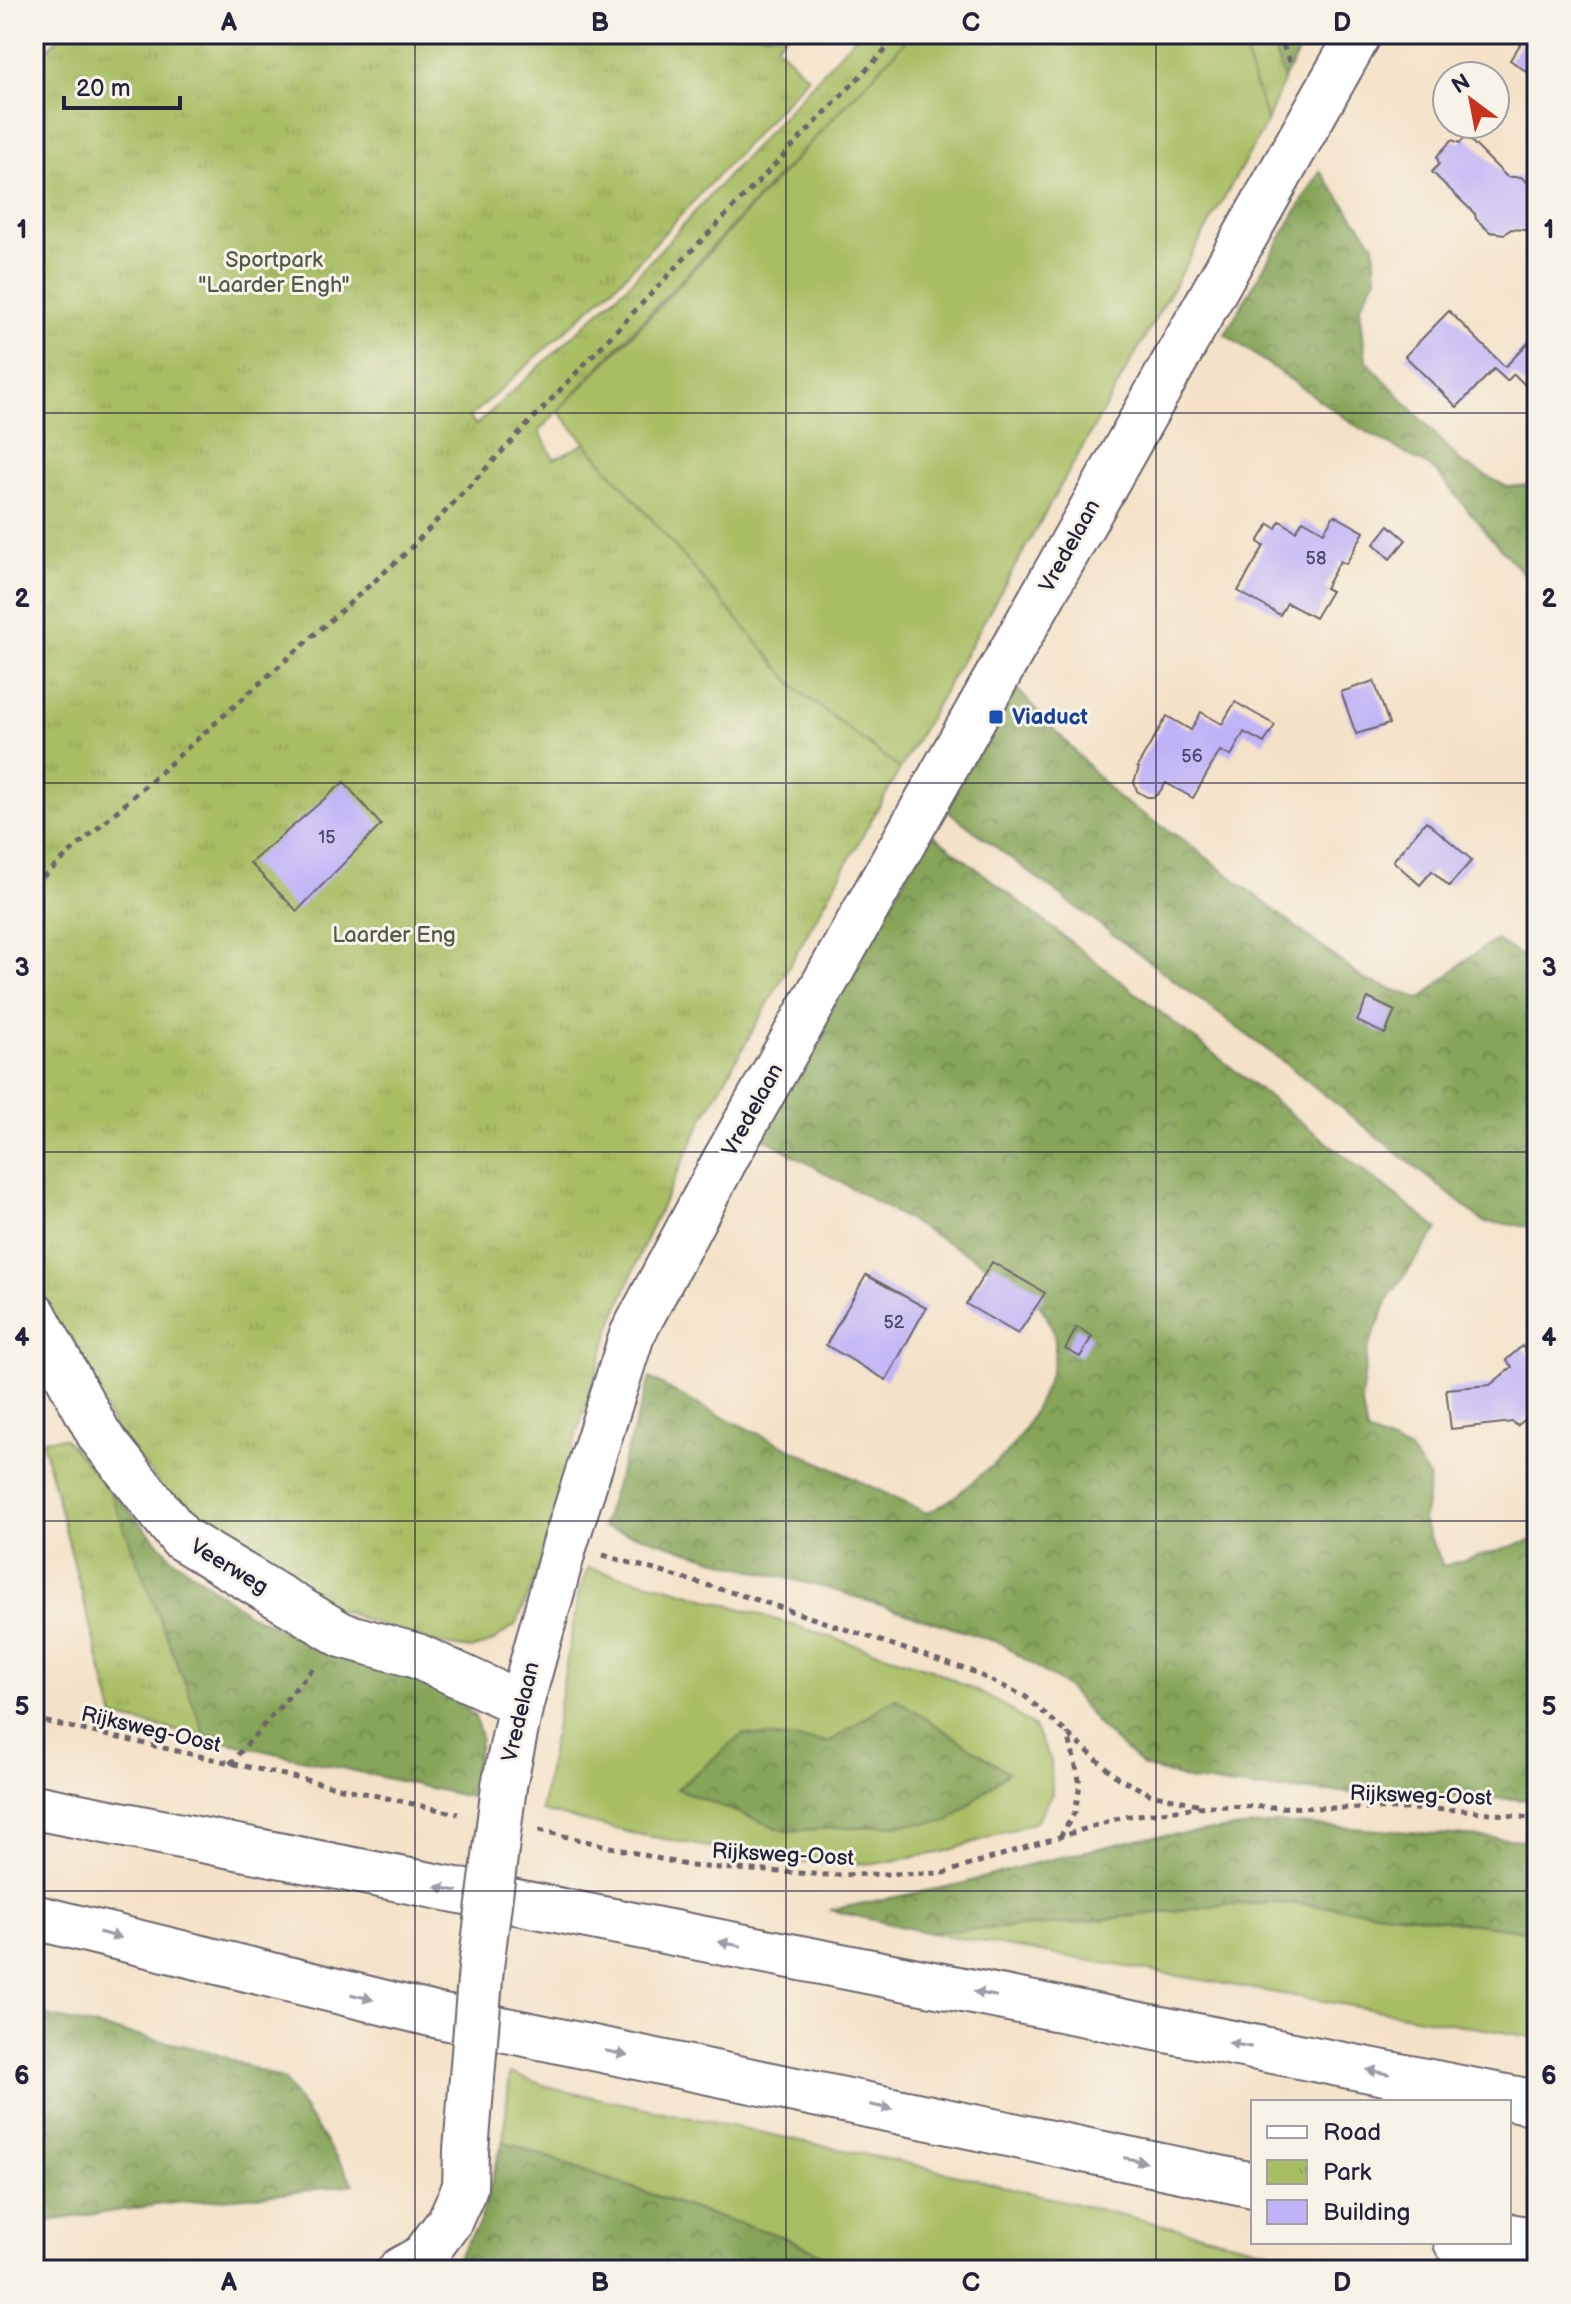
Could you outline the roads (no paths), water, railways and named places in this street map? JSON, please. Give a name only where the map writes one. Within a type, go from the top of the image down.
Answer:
[{"type":"main road","name":"Vredelaan","points":[[420,2266],[449,2222],[465,2187],[481,1967],[504,1786],[521,1704],[565,1544],[632,1335],[742,1130],[1359,34]]},
{"type":"main road","name":"Veerweg","points":[[34,1314],[100,1436],[181,1538],[342,1635],[417,1656],[521,1704]]},
{"type":"main road","points":[[34,1807],[1537,2103]]},
{"type":"main road","points":[[34,1917],[439,2016],[1251,2185]]},
{"type":"main road","points":[[1511,2236],[1537,2241]]},
{"type":"main road","points":[[1460,2244],[1517,2270]]},
{"type":"place","name":"Viaduct","points":[[996,717]]},
{"type":"park label","name":"Sportpark \"Laarder Engh\"","points":[[274,272]]},
{"type":"park label","name":"Laarder Eng","points":[[394,935]]}]
